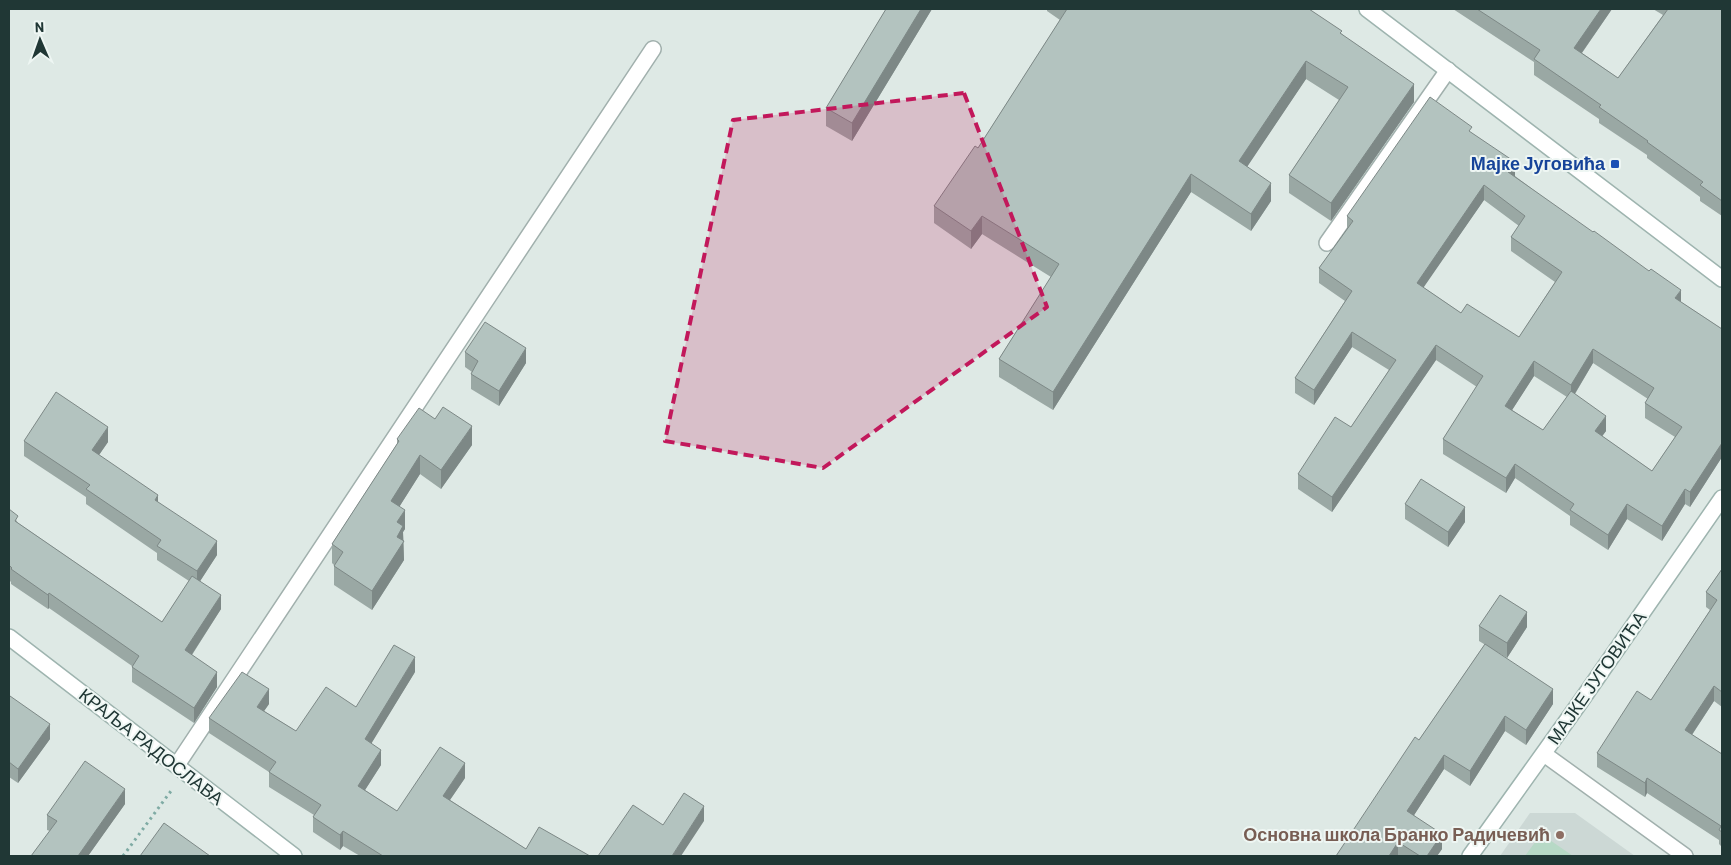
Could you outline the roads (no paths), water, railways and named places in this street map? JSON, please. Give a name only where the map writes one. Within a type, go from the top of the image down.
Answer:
[{"type":"street","points":[[1367,9],[1722,279]]},
{"type":"street","points":[[181,769],[653,49]]},
{"type":"street","points":[[1327,243],[1448,70]]},
{"type":"street","name":"МАЈКЕ ЈУГОВИЋА","points":[[1470,856],[1544,754],[1722,498]]},
{"type":"street","name":"КРАЉА РАДОСЛАВА","points":[[9,637],[294,856]]},
{"type":"street","points":[[1544,754],[1685,856]]},
{"type":"place","name":"Мајке Југовића","points":[[1615,164]]},
{"type":"place","name":"Основна школа Бранко Радичевић","points":[[1560,835]]}]
